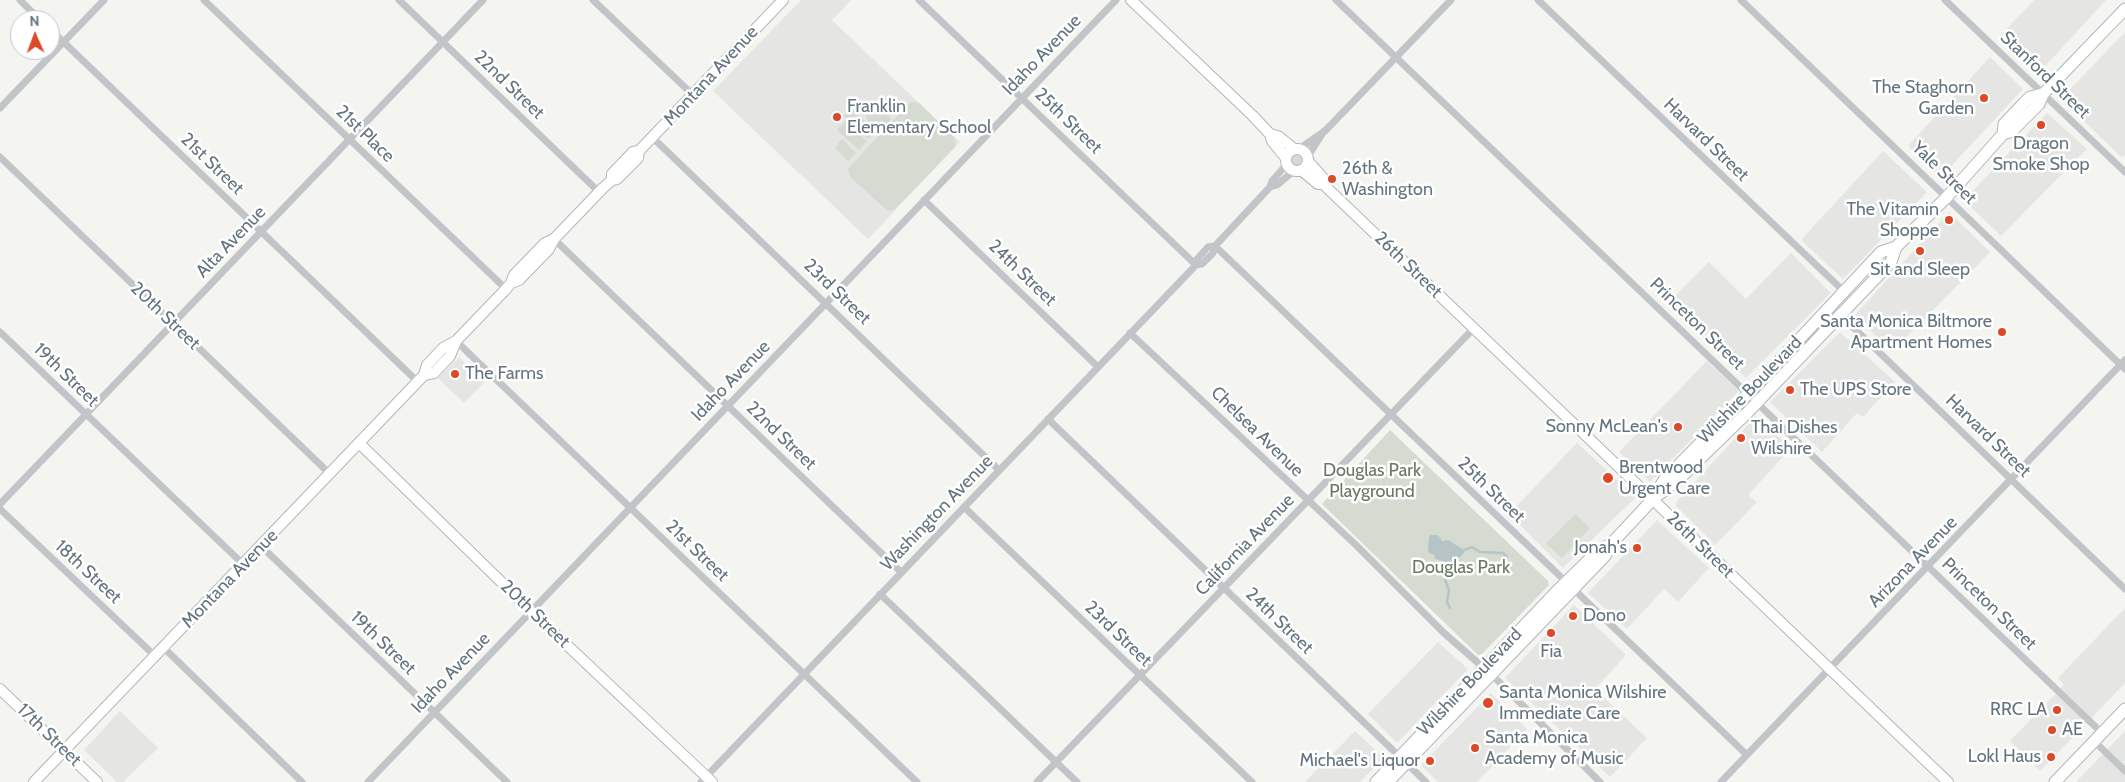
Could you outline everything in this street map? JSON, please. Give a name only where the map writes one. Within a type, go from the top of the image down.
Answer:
[{"type":"main road","name":"Wilshire Boulevard","points":[[1653,499],[1664,480],[1748,394],[1880,252],[1896,247],[1947,197],[2002,134],[2012,131],[2038,104],[2044,94],[2125,9]]},
{"type":"main road","name":"Wilshire Boulevard","points":[[1376,782],[1402,760],[1570,585],[1605,556],[1611,544],[1653,499],[1679,479],[1757,403],[1891,262],[1896,247]]},
{"type":"main road","points":[[2055,782],[2125,709]]},
{"type":"main road","name":"Wilshire Boulevard","points":[[1388,782],[1402,760]]},
{"type":"street","points":[[20,0],[30,10]]},
{"type":"street","points":[[0,108],[104,0]]},
{"type":"street","name":"21st Place","points":[[204,0],[349,140],[509,286]]},
{"type":"street","name":"22nd Street","points":[[399,0],[600,192]]},
{"type":"street","name":"Alta Avenue","points":[[0,504],[172,322],[262,233],[483,0]]},
{"type":"street","points":[[593,0],[692,95]]},
{"type":"street","name":"25th Street","points":[[919,0],[1196,265]]},
{"type":"street","name":"Idaho Avenue","points":[[368,782],[1116,0]]},
{"type":"street","name":"26th Street","points":[[1131,0],[1270,134],[1278,136],[1308,158],[1323,178],[1323,184]]},
{"type":"street","name":"Princeton Street","points":[[1336,0],[2102,733]]},
{"type":"street","points":[[1324,131],[1308,158],[1306,167],[1292,166],[1290,152],[1324,131],[1451,0]]},
{"type":"street","name":"Harvard Street","points":[[1538,0],[1854,300]]},
{"type":"street","name":"Yale Street","points":[[1741,0],[2124,365]]},
{"type":"street","name":"Stanford Street","points":[[1945,0],[2125,172]]},
{"type":"street","name":"Montana Avenue","points":[[34,782],[421,378],[427,365],[443,348],[456,341],[509,286],[514,275],[526,262],[545,243],[554,239],[612,180],[617,179],[638,158],[639,151],[778,2]]},
{"type":"street","name":"21st Street","points":[[60,39],[262,233],[421,378]]},
{"type":"street","name":"26th Street","points":[[1270,134],[1272,141],[1292,166],[1318,184],[1323,184],[1948,782]]},
{"type":"street","name":"23rd Street","points":[[652,137],[827,302],[999,470]]},
{"type":"street","name":"20th Street","points":[[0,157],[330,474]]},
{"type":"street","name":"Washington Avenue","points":[[707,780],[880,594],[1130,333],[1196,265],[1202,264],[1215,246],[1270,187],[1272,181],[1292,166]]},
{"type":"street","name":"24th Street","points":[[924,200],[1098,367]]},
{"type":"street","name":"22nd Street","points":[[554,239],[901,572]]},
{"type":"street","name":"25th Street","points":[[1215,246],[1747,755]]},
{"type":"street","name":"Harvard Street","points":[[1830,305],[2125,589]]},
{"type":"street","name":"California Avenue","points":[[1037,782],[1474,328]]},
{"type":"street","name":"19th Street","points":[[0,332],[243,564]]},
{"type":"street","name":"Chelsea Avenue","points":[[1130,333],[1357,546],[1444,633],[1488,672],[1600,782]]},
{"type":"street","name":"21st Street","points":[[456,341],[917,782]]},
{"type":"street","name":"Arizona Avenue","points":[[1721,782],[2124,365]]},
{"type":"street","name":"24th Street","points":[[1048,419],[1426,782]]},
{"type":"street","name":"20th Street","points":[[359,443],[707,780]]},
{"type":"street","name":"23rd Street","points":[[964,507],[1252,782]]},
{"type":"street","name":"18th Street","points":[[0,509],[155,656]]},
{"type":"street","name":"19th Street","points":[[261,546],[507,782]]},
{"type":"street","points":[[880,594],[1077,782]]},
{"type":"street","points":[[164,648],[302,782]]},
{"type":"street","name":"17th Street","points":[[0,689],[97,782]]},
{"type":"street","points":[[2094,741],[2125,771]]},
{"type":"shaded area","name":"Franklin Elementary School","points":[[801,0],[851,0],[832,20],[960,142],[868,239],[713,91]]},
{"type":"shaded area","points":[[2034,0],[2106,0],[2037,75],[1999,37]]},
{"type":"shaded area","points":[[2125,32],[2125,155],[2122,158],[2061,99]]},
{"type":"shaded area","points":[[1990,57],[2023,89],[1940,178],[1908,146]]},
{"type":"shaded area","points":[[2047,113],[2087,149],[2001,236],[1964,200]]},
{"type":"shaded area","points":[[1883,151],[1927,192],[1843,279],[1801,240]]},
{"type":"shaded area","points":[[1949,212],[1990,252],[1892,352],[1855,315]]},
{"type":"shaded area","points":[[1791,253],[1831,293],[1746,378],[1667,304],[1709,262],[1746,299]]},
{"type":"shaded area","points":[[1840,332],[1895,382],[1863,417],[1857,413],[1822,452],[1770,402]]},
{"type":"shaded area","points":[[459,357],[485,382],[464,403],[438,378]]},
{"type":"shaded area","points":[[1707,361],[1739,391],[1650,482],[1619,452]]},
{"type":"shaded area","points":[[1756,416],[1791,448],[1748,495],[1757,502],[1715,545],[1676,506],[1677,501]]},
{"type":"shaded area","points":[[1577,443],[1636,497],[1563,568],[1509,514]]},
{"type":"shaded area","points":[[1657,520],[1709,568],[1678,602],[1664,589],[1627,629],[1588,593]]},
{"type":"shaded area","points":[[1431,535],[1438,535],[1442,541],[1448,540],[1464,550],[1464,553],[1446,571],[1440,568],[1441,560],[1435,559],[1434,555],[1428,552],[1429,537]]},
{"type":"shaded area","points":[[1574,605],[1626,655],[1595,689],[1647,738],[1610,777],[1505,678]]},
{"type":"shaded area","points":[[2125,608],[2125,683],[2040,771],[2010,741],[2064,685],[2058,678]]},
{"type":"shaded area","points":[[1438,642],[1468,669],[1397,743],[1368,714]]},
{"type":"shaded area","points":[[1491,693],[1527,729],[1477,782],[1438,782],[1421,765]]},
{"type":"shaded area","points":[[120,711],[158,748],[123,782],[117,782],[84,750]]},
{"type":"shaded area","points":[[1355,731],[1384,758],[1360,782],[1305,782]]},
{"type":"shaded area","points":[[2125,731],[2125,782],[2076,782]]},
{"type":"green space","points":[[857,102],[864,109],[851,123],[844,116]]},
{"type":"green space","points":[[913,102],[919,103],[953,136],[956,143],[954,148],[895,209],[888,211],[850,177],[848,169],[908,104]]},
{"type":"green space","points":[[869,107],[881,108],[892,119],[881,131],[867,120],[866,114]]},
{"type":"green space","points":[[862,118],[876,132],[868,139],[855,126]]},
{"type":"green space","points":[[845,121],[867,141],[859,150],[837,130]]},
{"type":"green space","points":[[842,139],[856,153],[848,161],[835,148]]},
{"type":"green space","points":[[1294,152],[1300,152],[1304,159],[1300,166],[1294,166],[1290,162],[1290,156]]},
{"type":"green space","name":"Douglas Park","points":[[1390,430],[1548,581],[1549,585],[1482,654],[1478,655],[1322,504]]},
{"type":"green space","points":[[1575,514],[1590,528],[1562,558],[1546,544]]},
{"type":"waterway","points":[[1464,550],[1472,547],[1480,552],[1503,553],[1507,557]]},
{"type":"waterway","points":[[1446,571],[1445,580],[1449,590],[1447,602],[1450,608]]},
{"type":"place","name":"The Staghorn Garden","points":[[1984,98]]},
{"type":"place","name":"Franklin Elementary School","points":[[837,117]]},
{"type":"place","name":"Dragon Smoke Shop","points":[[2041,125]]},
{"type":"place","name":"26th & Washington","points":[[1332,179]]},
{"type":"place","name":"The Vitamin Shoppe","points":[[1949,220]]},
{"type":"place","name":"Sit and Sleep","points":[[1920,251]]},
{"type":"place","name":"Santa Monica Biltmore Apartment Homes","points":[[2002,332]]},
{"type":"place","name":"The Farms","points":[[455,374]]},
{"type":"place","name":"The UPS Store","points":[[1790,390]]},
{"type":"place","name":"Sonny McLean's","points":[[1678,427]]},
{"type":"place","name":"Thai Dishes Wilshire","points":[[1741,438]]},
{"type":"place","name":"Brentwood Urgent Care","points":[[1608,478]]},
{"type":"place","name":"Jonah's","points":[[1637,548]]},
{"type":"place","name":"Dono","points":[[1573,616]]},
{"type":"place","name":"Fia","points":[[1551,633]]},
{"type":"place","name":"Santa Monica Wilshire Immediate Care","points":[[1488,703]]},
{"type":"place","name":"RRC LA","points":[[2057,710]]},
{"type":"place","name":"AE","points":[[2052,730]]},
{"type":"place","name":"Santa Monica Academy of Music","points":[[1475,748]]},
{"type":"place","name":"Lokl Haus","points":[[2051,757]]},
{"type":"place","name":"Michael's Liquor","points":[[1430,761]]},
{"type":"park label","name":"Douglas Park Playground","points":[[1372,481]]}]
